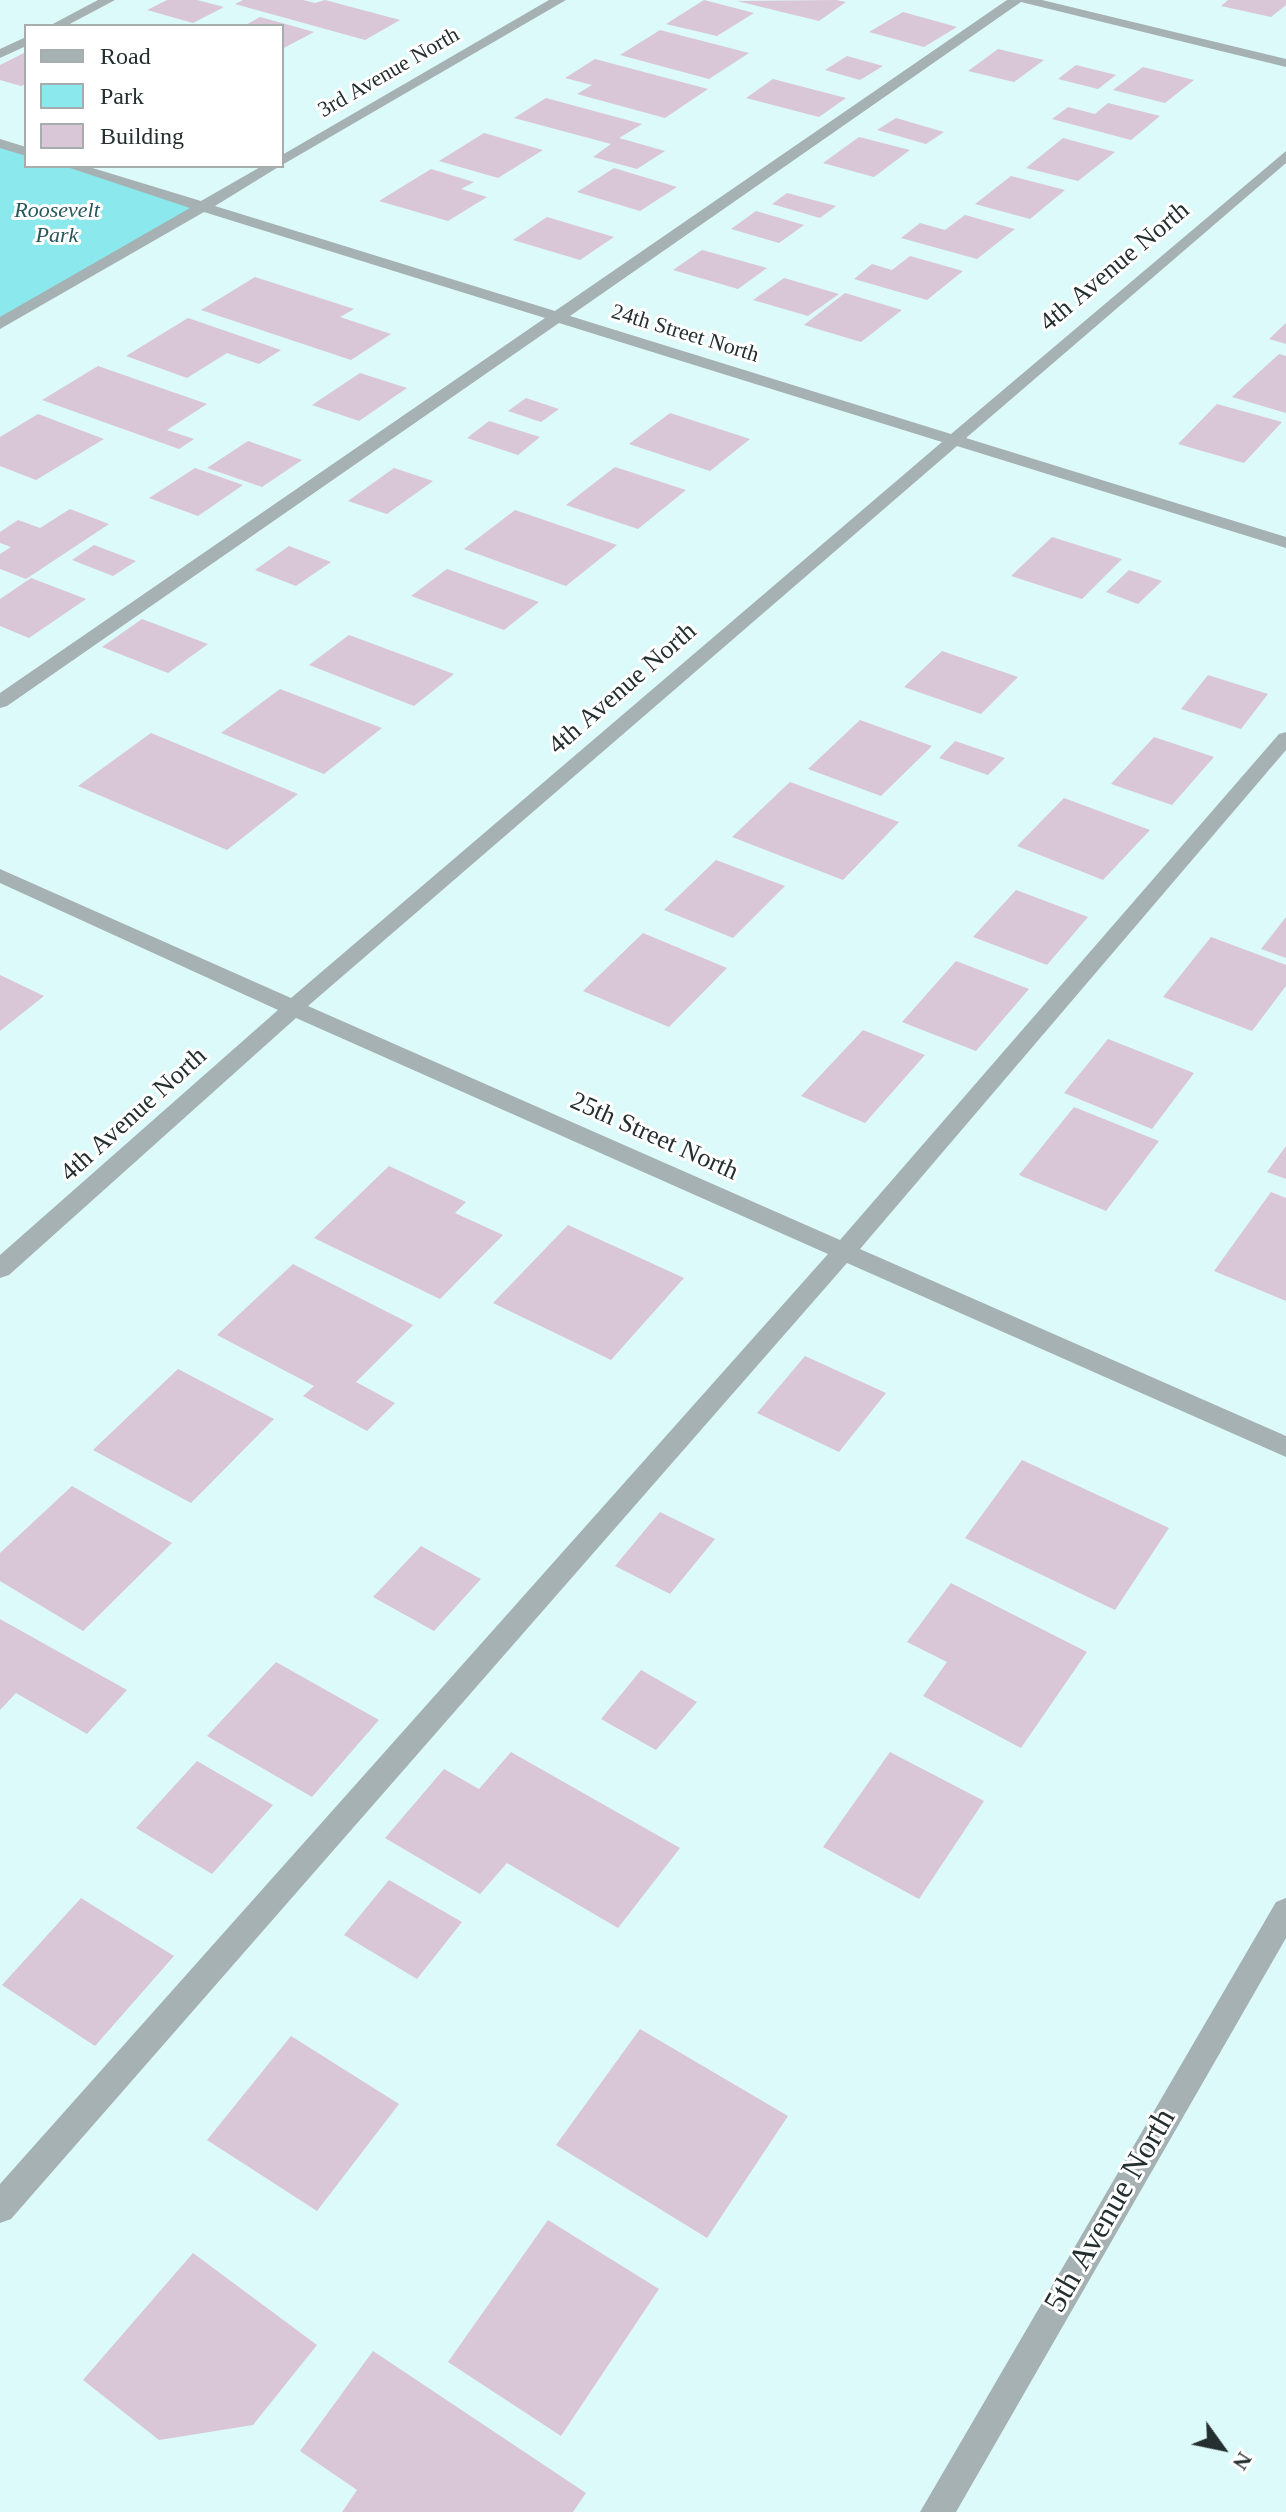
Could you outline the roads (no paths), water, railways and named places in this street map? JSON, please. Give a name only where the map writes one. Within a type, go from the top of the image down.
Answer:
[{"type":"street","points":[[60,24],[108,0]]},
{"type":"street","name":"3rd Avenue North","points":[[284,160],[559,0]]},
{"type":"street","points":[[0,702],[1016,0]]},
{"type":"street","points":[[1026,0],[1286,63]]},
{"type":"street","points":[[0,54],[24,42]]},
{"type":"street","points":[[0,143],[24,151]]},
{"type":"street","name":"4th Avenue North","points":[[0,1269],[293,1008],[1286,155]]},
{"type":"street","name":"24th Street North","points":[[77,168],[1286,543]]},
{"type":"street","points":[[0,324],[270,168]]},
{"type":"street","points":[[0,2208],[844,1251],[1286,738]]},
{"type":"street","name":"25th Street North","points":[[0,875],[293,1008],[1286,1447]]},
{"type":"street","name":"5th Avenue North","points":[[937,2512],[1286,1911]]},
{"type":"park label","name":"Roosevelt Park","points":[[57,224]]}]
